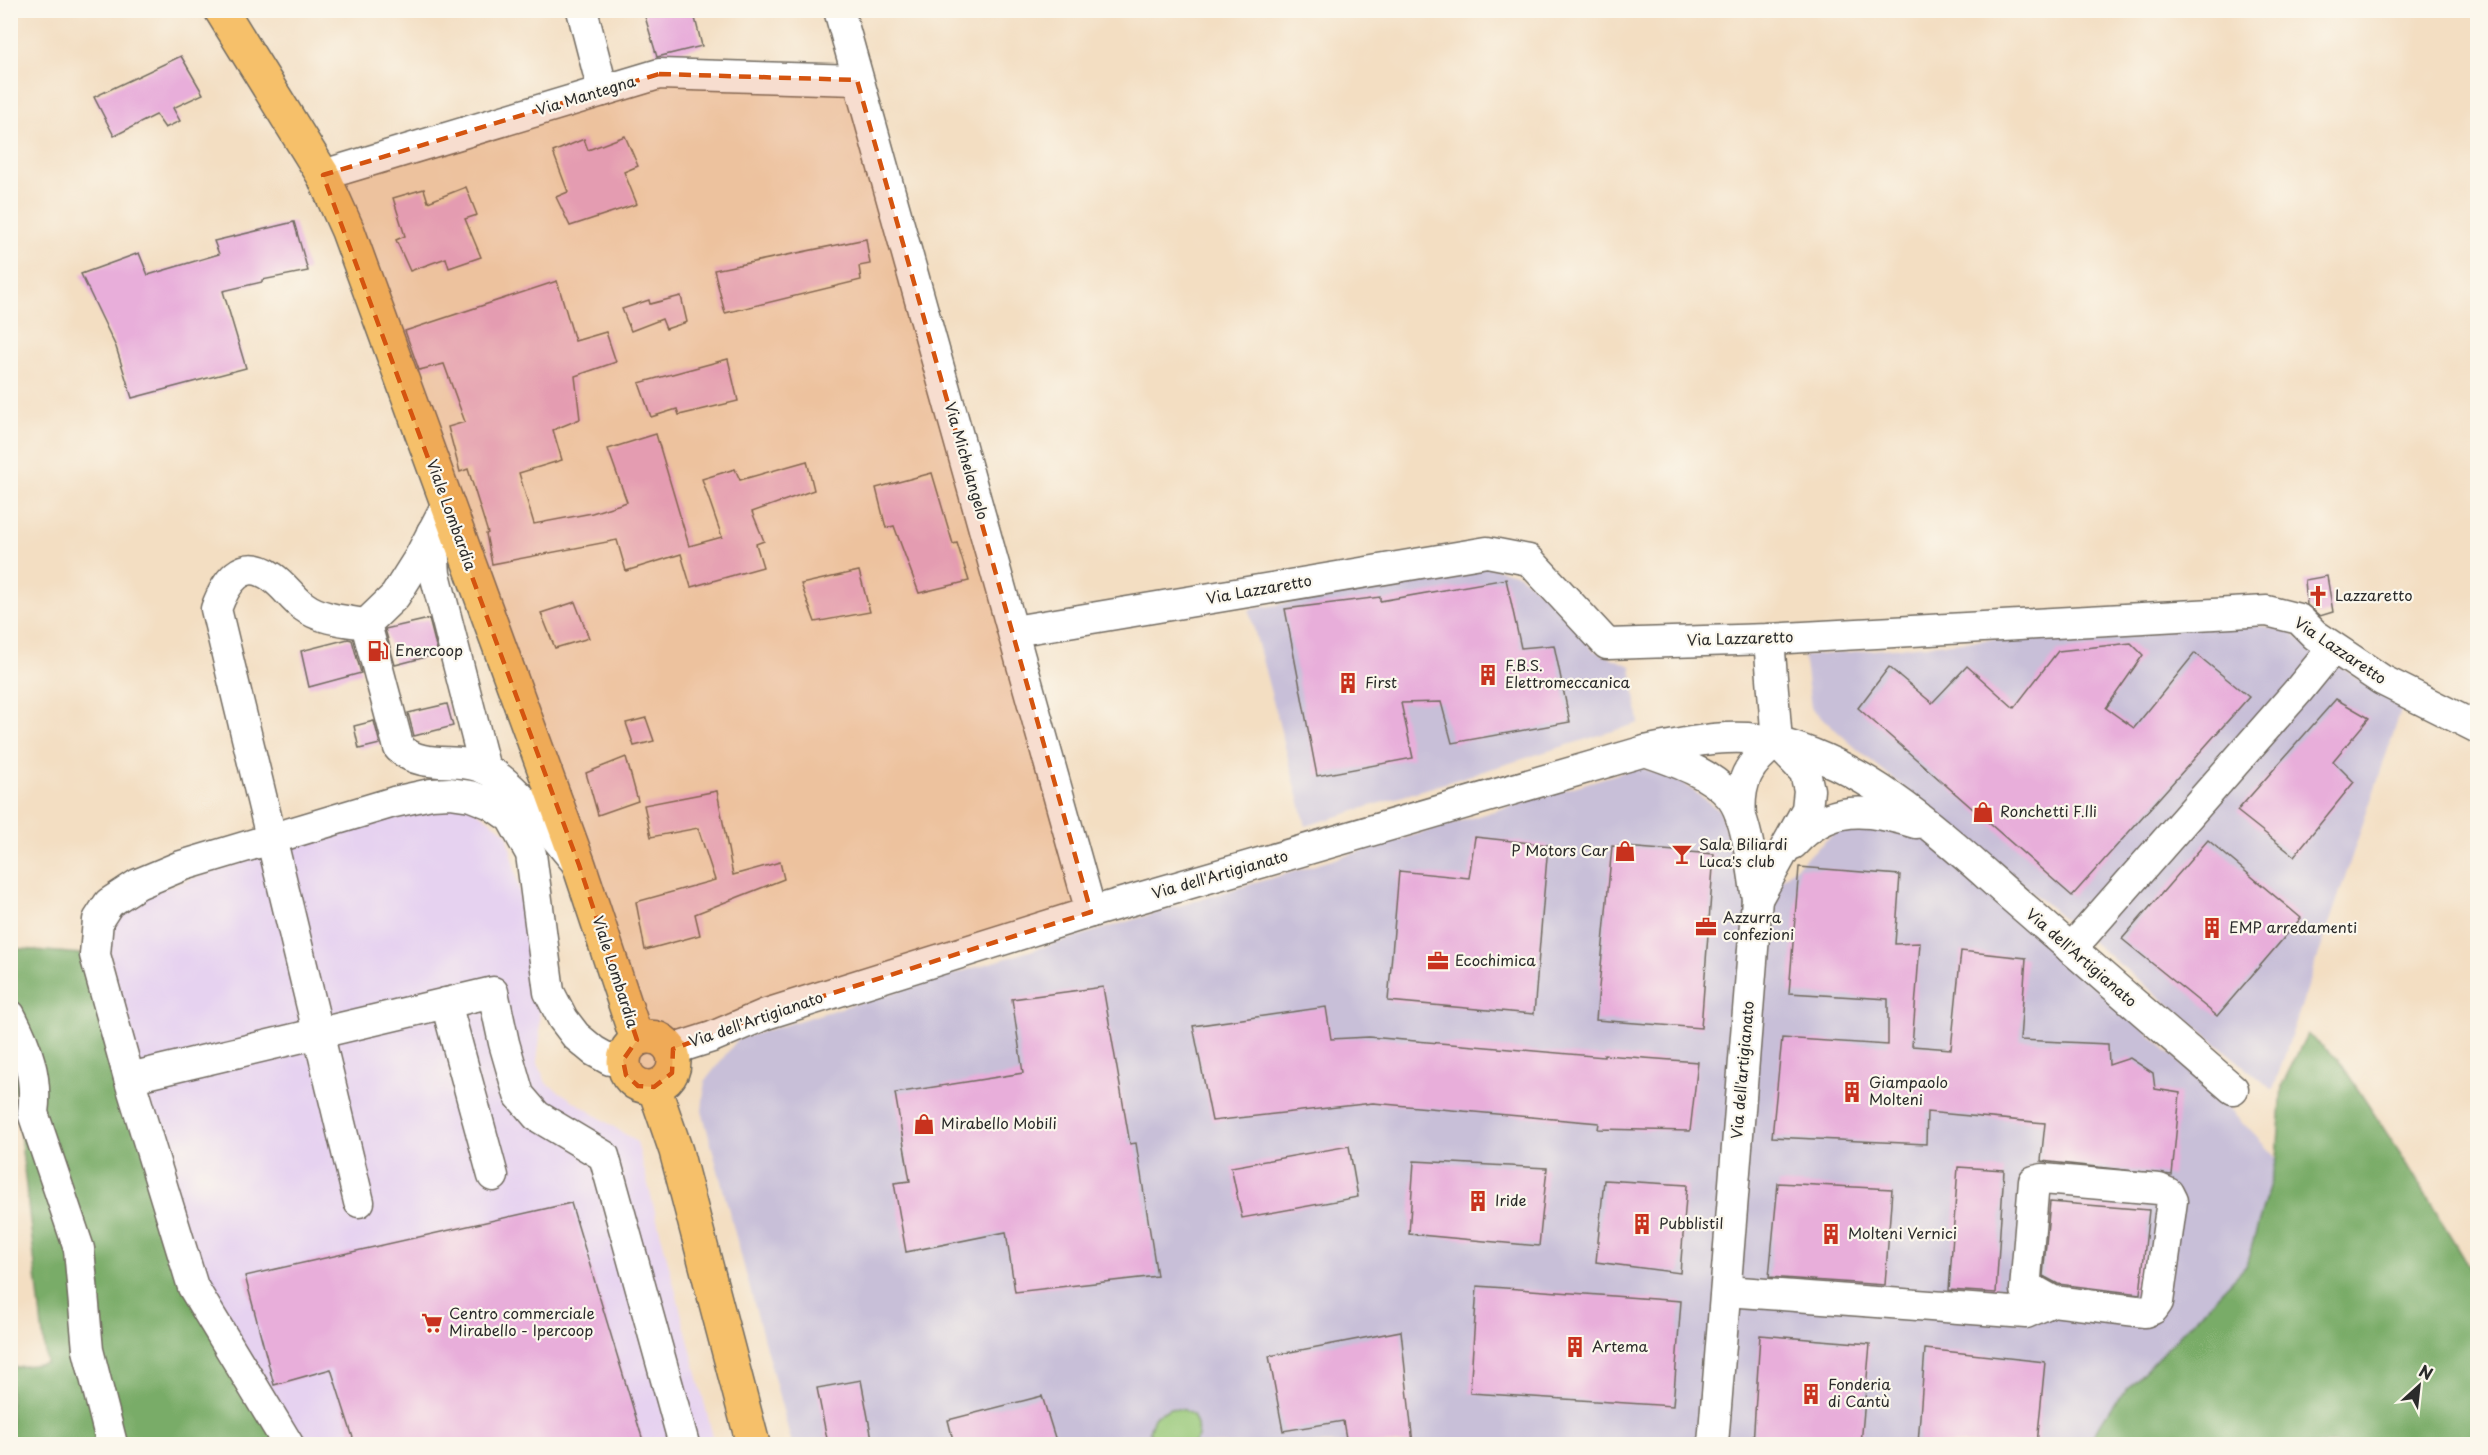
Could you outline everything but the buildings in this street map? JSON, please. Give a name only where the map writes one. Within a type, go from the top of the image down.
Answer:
[{"type":"main road","name":"Viale Lombardia","points":[[221,10],[323,175],[348,231],[579,865],[630,1050]]},
{"type":"main road","points":[[645,1037],[660,1040],[671,1050],[674,1065],[668,1080],[646,1088],[626,1075],[630,1050],[645,1037]]},
{"type":"main road","points":[[654,1087],[676,1151],[753,1444]]},
{"type":"street","points":[[582,10],[603,91]]},
{"type":"street","name":"Via Michelangelo","points":[[839,10],[1091,912]]},
{"type":"street","name":"Via Mantegna","points":[[323,175],[659,74],[857,80]]},
{"type":"street","points":[[366,624],[395,596],[447,504]]},
{"type":"street","points":[[432,532],[435,574],[485,769]]},
{"type":"street","name":"Via Lazzaretto","points":[[1014,631],[1487,552],[1529,560],[1606,644],[1769,639],[2267,611],[2299,620],[2333,648],[2382,680],[2478,728]]},
{"type":"street","points":[[359,1202],[216,609],[224,588],[243,571],[256,568],[272,576],[304,607],[332,619],[366,624]]},
{"type":"street","points":[[366,624],[399,748],[408,757],[422,761],[478,765],[485,769],[508,785],[579,865]]},
{"type":"street","points":[[1741,818],[1739,796],[1748,772],[1759,755],[1777,742],[1769,639]]},
{"type":"street","points":[[2071,949],[2333,648]]},
{"type":"street","name":"Via dell'Artigianato","points":[[671,1050],[766,1014],[1091,912],[1645,751],[1718,737],[1777,742],[1816,755],[1873,782],[1929,826],[2233,1089]]},
{"type":"street","name":"Via dell'Artigianato","points":[[1757,899],[1807,809],[1809,790],[1805,772],[1777,742]]},
{"type":"street","name":"Via dell'artigianato","points":[[1645,751],[1682,764],[1708,778],[1731,796],[1741,818],[1757,899],[1713,1444]]},
{"type":"street","points":[[288,1444],[193,1287],[129,1078],[95,955],[99,920],[109,903],[138,884],[170,871],[272,838],[394,802],[431,794],[450,793],[471,796],[491,804],[511,818],[531,854],[549,992],[554,1001],[576,1036],[594,1052],[610,1060],[630,1050]]},
{"type":"street","name":"Via dell'Artigianato","points":[[1781,858],[1803,832],[1847,812],[1875,812],[1929,826]]},
{"type":"street","points":[[129,1078],[494,992],[504,1043],[519,1095],[537,1116],[604,1156],[684,1444]]},
{"type":"street","points":[[446,1003],[493,1176]]},
{"type":"street","points":[[10,1015],[24,1040],[34,1076],[33,1113],[79,1249],[88,1350],[112,1444]]},
{"type":"street","points":[[1726,1291],[2026,1313],[2053,1301],[2145,1312],[2153,1309],[2158,1302],[2172,1201],[2168,1193],[2159,1189],[2043,1179],[2034,1181],[2025,1290],[2037,1292],[2053,1301]]},
{"type":"highlighted area","points":[[659,74],[857,80],[1091,912],[766,1014],[673,1049],[672,1073],[654,1087],[638,1086],[626,1075],[623,1060],[637,1040],[579,865],[323,175]]},
{"type":"shaded area","points":[[1486,566],[1519,575],[1559,606],[1593,650],[1631,666],[1639,723],[1306,826],[1249,610]]},
{"type":"shaded area","points":[[2229,618],[2289,632],[2402,708],[2273,1090],[1857,749],[1811,708],[1804,656]]},
{"type":"shaded area","points":[[1640,767],[1683,783],[1720,811],[1740,880],[1781,880],[1846,823],[1925,836],[2215,1093],[2277,1159],[2246,1266],[2113,1403],[2088,1444],[792,1444],[702,1111],[705,1081],[738,1039]]},
{"type":"shaded area","points":[[423,801],[468,805],[507,833],[526,921],[539,1004],[540,1037],[537,1061],[546,1083],[637,1142],[715,1444],[279,1444],[193,1302],[110,955],[109,940],[114,923],[118,915],[141,896]]},
{"type":"green space","points":[[11,948],[81,954],[193,1302],[279,1444],[11,1444],[10,1368],[46,1363],[11,1054]]},
{"type":"green space","points":[[2307,1034],[2338,1059],[2407,1164],[2477,1280],[2477,1444],[2088,1444],[2113,1404],[2246,1266],[2277,1159],[2282,1085]]},
{"type":"green space","points":[[1170,1408],[1184,1410],[1193,1415],[1198,1437],[1193,1444],[1155,1444],[1149,1431],[1154,1417]]},
{"type":"place","name":"Lazzaretto","points":[[2318,596]]},
{"type":"place","name":"Enercoop","points":[[378,651]]},
{"type":"place","name":"F.B.S. Elettromeccanica","points":[[1488,675]]},
{"type":"place","name":"First","points":[[1348,683]]},
{"type":"place","name":"Ronchetti F.lli","points":[[1983,812]]},
{"type":"place","name":"P Motors Car","points":[[1625,851]]},
{"type":"place","name":"Sala Biliardi Luca's club","points":[[1682,854]]},
{"type":"place","name":"Azzurra confezioni","points":[[1706,927]]},
{"type":"place","name":"EMP arredamenti","points":[[2212,928]]},
{"type":"place","name":"Ecochimica","points":[[1438,961]]},
{"type":"place","name":"Giampaolo Molteni","points":[[1852,1092]]},
{"type":"place","name":"Mirabello Mobili","points":[[924,1124]]},
{"type":"place","name":"Iride","points":[[1478,1201]]},
{"type":"place","name":"Pubblistil","points":[[1642,1224]]},
{"type":"place","name":"Molteni Vernici","points":[[1831,1234]]},
{"type":"place","name":"Centro commerciale Mirabello - Ipercoop","points":[[432,1323]]},
{"type":"place","name":"Artema","points":[[1575,1347]]},
{"type":"place","name":"Fonderia di Cantù","points":[[1811,1394]]}]
